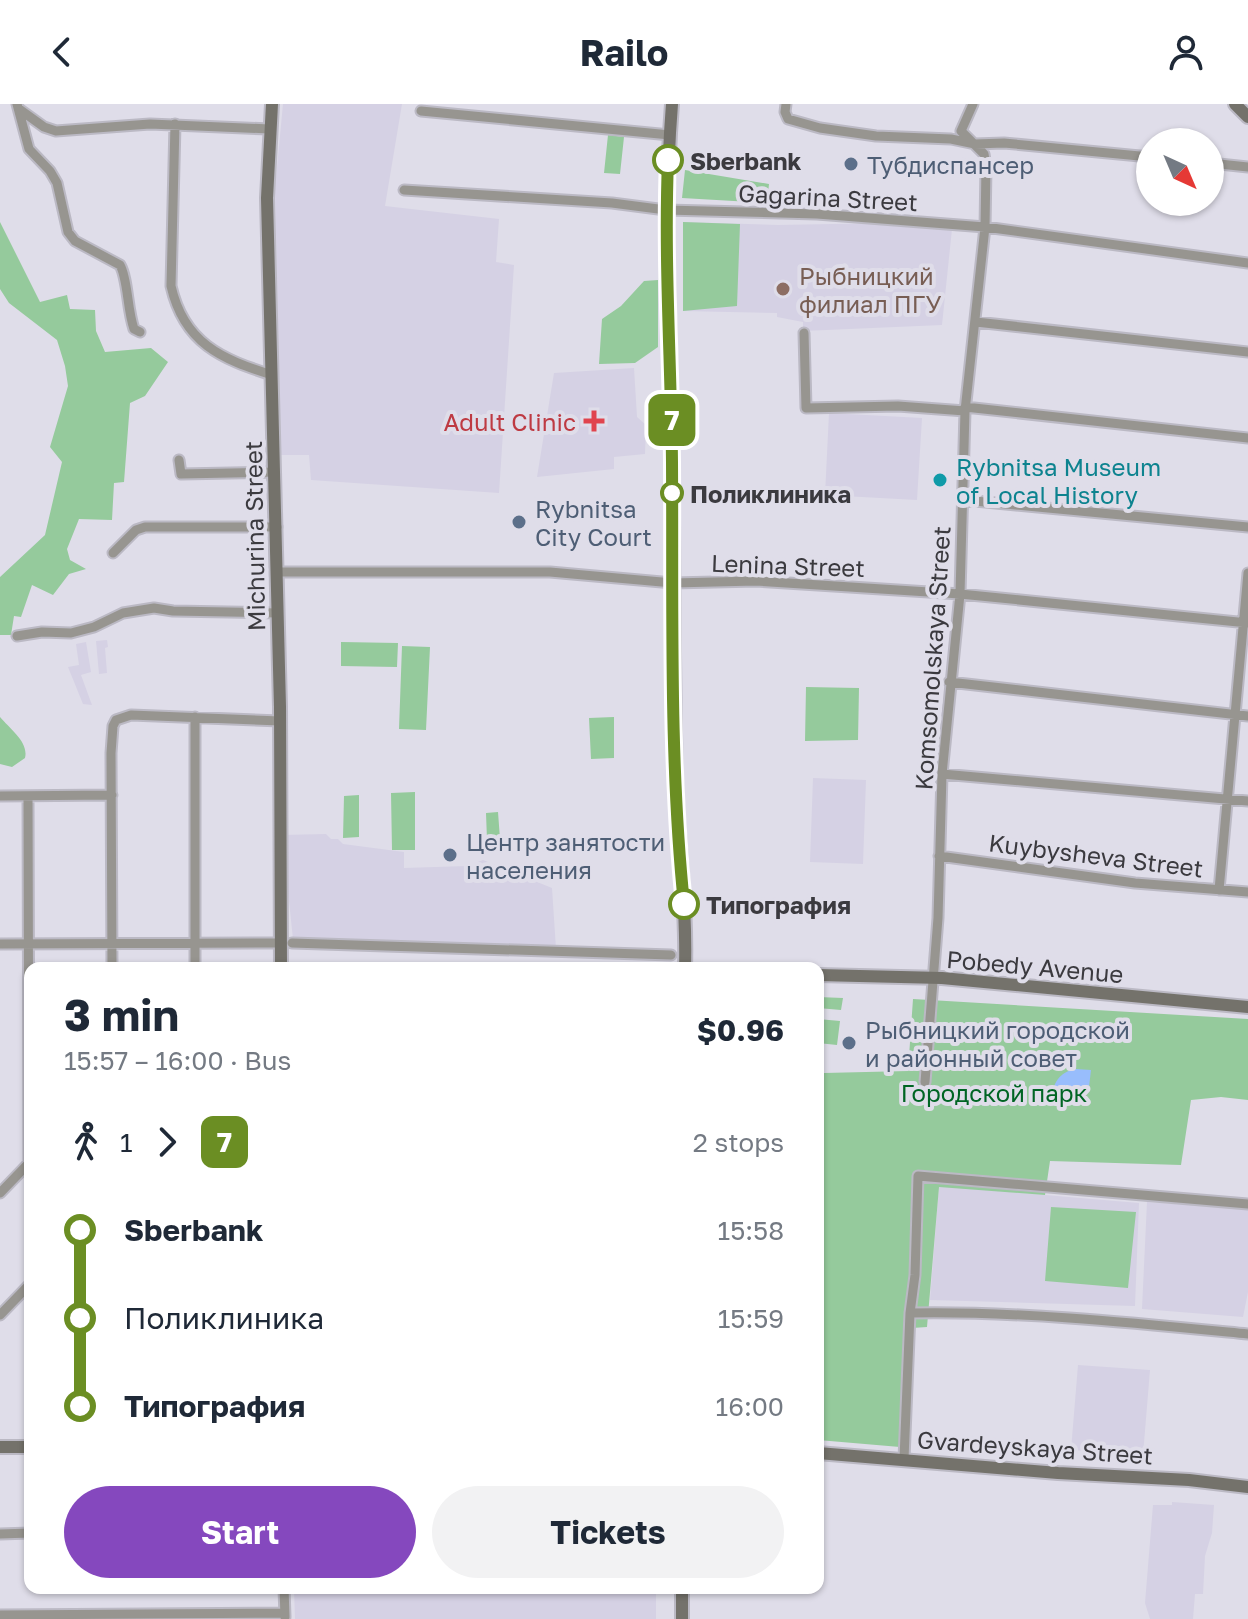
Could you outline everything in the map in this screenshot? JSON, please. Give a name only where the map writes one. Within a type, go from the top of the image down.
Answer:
[{"type":"street","name":"Michurina Street","points":[[272,104],[267,198],[287,943],[282,962]]},
{"type":"street","points":[[672,104],[666,210],[676,761],[685,962]]},
{"type":"street","points":[[951,139],[961,131],[973,104]]},
{"type":"street","points":[[1235,104],[1248,117]]},
{"type":"street","points":[[18,107],[44,127],[56,131],[112,125],[175,124],[269,129]]},
{"type":"street","points":[[18,107],[29,149],[57,183],[68,232],[75,241],[120,265],[124,273],[130,317],[134,329],[140,332]]},
{"type":"street","points":[[785,108],[788,119],[798,124],[876,136],[951,139],[975,144],[1004,143],[1136,156]]},
{"type":"street","points":[[421,111],[670,135]]},
{"type":"street","points":[[175,124],[171,286],[176,307],[196,337],[209,349],[226,360],[272,375]]},
{"type":"street","points":[[961,131],[975,144]]},
{"type":"street","name":"Komsomolskaya Street","points":[[925,1082],[942,774],[960,594],[965,409],[985,227],[986,167],[984,154],[975,144]]},
{"type":"street","points":[[1224,164],[1248,167]]},
{"type":"street","name":"Gagarina Street","points":[[404,190],[614,203],[666,210],[817,214],[985,227],[1248,263]]},
{"type":"street","points":[[976,322],[1248,352]]},
{"type":"street","points":[[804,333],[806,408],[898,406],[965,409],[1248,438]]},
{"type":"street","points":[[179,460],[181,474],[275,472]]},
{"type":"street","points":[[964,500],[1248,527]]},
{"type":"street","points":[[113,553],[136,530],[145,527],[277,527]]},
{"type":"street","name":"Lenina Street","points":[[277,572],[550,572],[673,583],[756,581],[960,594],[1245,623]]},
{"type":"street","points":[[1219,890],[1248,573]]},
{"type":"street","points":[[17,636],[42,632],[71,633],[94,627],[123,613],[154,608],[278,613]]},
{"type":"street","points":[[949,682],[1248,716]]},
{"type":"street","points":[[112,962],[113,726],[116,720],[131,715],[280,721]]},
{"type":"street","points":[[195,717],[195,962]]},
{"type":"street","points":[[942,774],[1248,801]]},
{"type":"street","points":[[0,796],[112,795]]},
{"type":"street","points":[[28,796],[28,962]]},
{"type":"street","name":"Kuybysheva Street","points":[[939,856],[1096,875],[1135,883],[1248,892]]},
{"type":"street","points":[[0,944],[287,943],[671,955]]},
{"type":"street","name":"Pobedy Avenue","points":[[824,975],[933,978],[1248,1007]]},
{"type":"street","points":[[0,1193],[24,1168]]},
{"type":"street","points":[[904,1459],[918,1176],[1248,1204]]},
{"type":"street","points":[[0,1315],[24,1290]]},
{"type":"street","points":[[910,1313],[948,1312],[1142,1323],[1248,1334]]},
{"type":"street","points":[[0,1447],[24,1447]]},
{"type":"street","name":"Gvardeyskaya Street","points":[[824,1453],[1248,1487]]},
{"type":"street","points":[[0,1534],[24,1533]]},
{"type":"street","points":[[0,1615],[284,1616],[284,1594]]},
{"type":"street","points":[[682,1594],[682,1619]]},
{"type":"shaded area","points":[[283,104],[402,104],[385,206],[499,219],[496,262],[514,265],[499,493],[311,480],[309,455],[281,455],[275,188]]},
{"type":"shaded area","name":"Рыбницкий филиал ПГУ","points":[[683,222],[778,225],[888,223],[952,229],[942,325],[803,331],[803,322],[777,317],[777,313],[683,311]]},
{"type":"shaded area","name":"Adult Clinic","points":[[634,368],[637,417],[646,425],[645,454],[614,457],[614,469],[537,477],[554,373]]},
{"type":"shaded area","points":[[829,413],[922,418],[917,500],[825,495]]},
{"type":"shaded area","points":[[107,640],[107,673],[99,674],[96,641]]},
{"type":"shaded area","points":[[86,642],[91,672],[81,675],[92,705],[83,704],[68,667],[79,665],[76,644]]},
{"type":"shaded area","points":[[813,778],[866,780],[863,864],[810,862]]},
{"type":"shaded area","points":[[326,834],[343,844],[404,852],[404,868],[467,866],[483,860],[552,888],[556,949],[293,939],[282,835]]},
{"type":"shaded area","points":[[939,1186],[1139,1203],[1135,1306],[930,1300]]},
{"type":"shaded area","points":[[1147,1202],[1248,1209],[1248,1292],[1243,1317],[1142,1309]]},
{"type":"shaded area","points":[[1078,1365],[1150,1370],[1143,1455],[1071,1450]]},
{"type":"shaded area","points":[[1172,1502],[1214,1505],[1212,1533],[1205,1556],[1203,1594],[1195,1594],[1193,1619],[1150,1619],[1145,1603],[1153,1505],[1172,1505]]},
{"type":"shaded area","points":[[294,1594],[656,1594],[656,1619],[295,1619]]},
{"type":"green space","points":[[608,135],[624,137],[620,174],[604,173]]},
{"type":"green space","points":[[685,170],[769,184],[767,203],[682,198]]},
{"type":"green space","points":[[0,222],[40,302],[67,295],[70,309],[95,310],[96,331],[105,352],[151,348],[168,362],[145,396],[130,403],[124,482],[114,483],[112,520],[79,519],[67,549],[70,560],[86,569],[69,574],[53,595],[32,585],[21,617],[14,616],[11,635],[0,635],[0,577],[45,535],[62,462],[50,447],[68,386],[57,340],[9,303],[0,289]]},
{"type":"green space","points":[[683,222],[740,224],[737,306],[683,311]]},
{"type":"green space","points":[[658,280],[658,347],[635,363],[599,364],[602,319],[621,306],[644,281]]},
{"type":"green space","points":[[341,642],[398,643],[397,667],[341,666]]},
{"type":"green space","points":[[402,646],[430,647],[426,730],[399,729]]},
{"type":"green space","points":[[806,687],[859,688],[858,740],[805,741]]},
{"type":"green space","points":[[0,717],[24,747],[25,758],[12,767],[0,764]]},
{"type":"green space","points":[[614,717],[614,758],[591,759],[589,718]]},
{"type":"green space","points":[[415,792],[415,850],[392,850],[391,793]]},
{"type":"green space","points":[[359,795],[359,837],[343,838],[344,796]]},
{"type":"green space","points":[[498,812],[500,839],[487,840],[486,813]]},
{"type":"green space","points":[[824,997],[843,998],[841,1010],[824,1009]]},
{"type":"green space","name":"Городской парк","points":[[913,999],[1248,1019],[1248,1100],[1221,1097],[1191,1100],[1181,1165],[1050,1161],[1045,1195],[939,1187],[927,1327],[912,1328],[900,1447],[824,1441],[824,1073],[908,1071]]},
{"type":"green space","points":[[824,1020],[840,1021],[837,1045],[824,1044]]},
{"type":"green space","points":[[1051,1207],[1136,1212],[1128,1288],[1045,1281]]},
{"type":"water","points":[[1076,1069],[1091,1070],[1089,1087],[1073,1088],[1068,1100],[1051,1100],[1058,1079]]},
{"type":"bus line","name":"7","points":[[668,160],[666,210],[675,717],[684,904]]},
{"type":"place","name":"Sberbank","points":[[668,160]]},
{"type":"place","name":"Тубдиспансер","points":[[851,164]]},
{"type":"place","name":"Рыбницкий филиал ПГУ","points":[[783,289]]},
{"type":"place","name":"Adult Clinic","points":[[594,421]]},
{"type":"place","name":"Rybnitsa Museum of Local History","points":[[940,480]]},
{"type":"place","name":"Поликлиника","points":[[672,493]]},
{"type":"place","name":"Rybnitsa City Court","points":[[519,522]]},
{"type":"place","name":"Центр занятости населения","points":[[450,855]]},
{"type":"place","name":"Типография","points":[[684,904]]},
{"type":"place","name":"Рыбницкий городской и районный совет","points":[[849,1043]]}]
